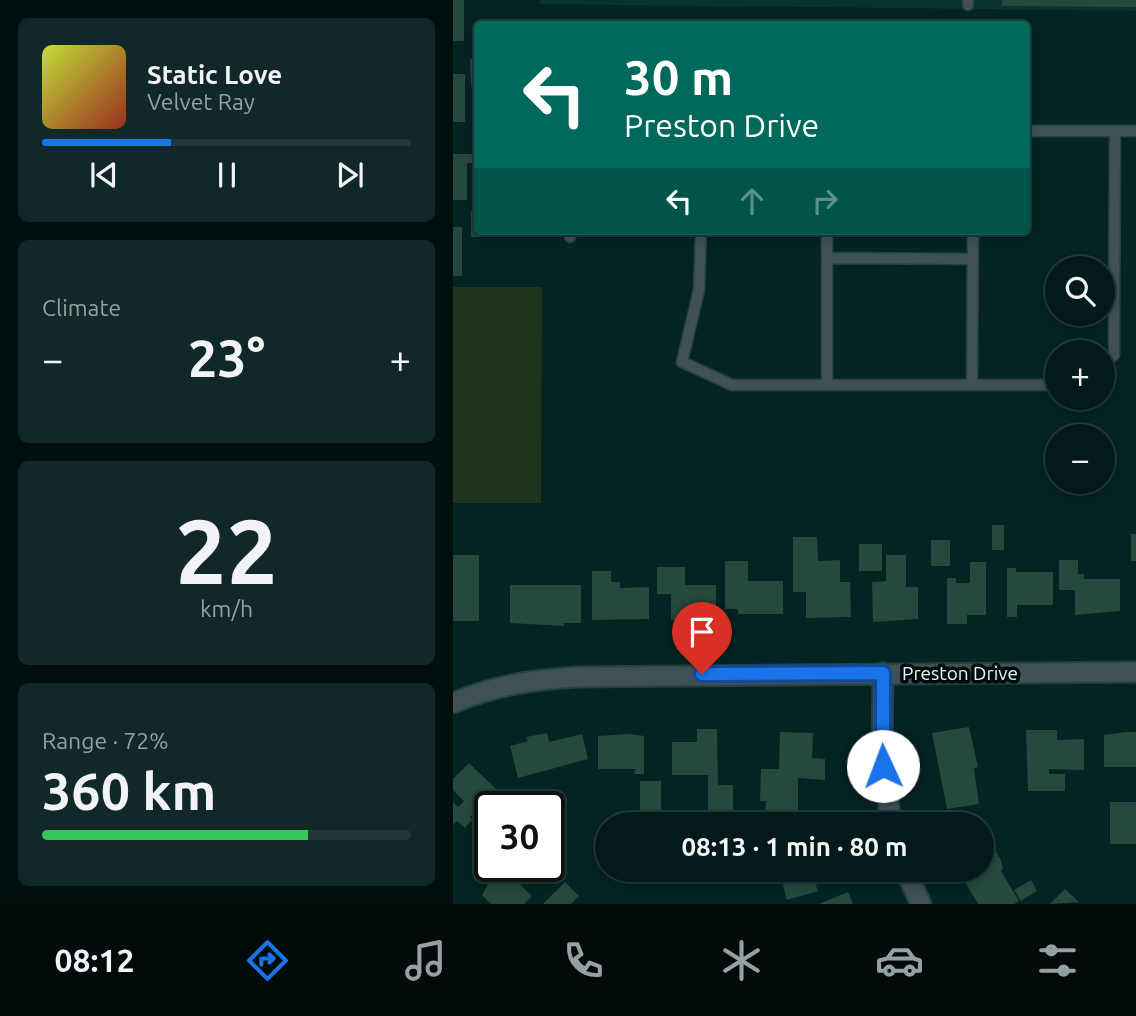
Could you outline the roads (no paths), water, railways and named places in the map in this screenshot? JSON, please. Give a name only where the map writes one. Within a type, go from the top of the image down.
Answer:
[{"type":"street","name":"Preston Drive","points":[[453,703],[490,688],[535,679],[650,674],[1136,672]]},
{"type":"street","points":[[883,673],[883,771],[889,812]]},
{"type":"street","points":[[911,882],[921,904]]},
{"type":"lane","points":[[1030,131],[1136,131]]},
{"type":"lane","points":[[1114,340],[1115,131]]},
{"type":"lane","points":[[701,235],[699,290],[682,362],[732,385],[1045,385]]},
{"type":"lane","points":[[827,235],[827,385]]},
{"type":"lane","points":[[972,385],[973,235]]},
{"type":"lane","points":[[827,258],[973,259]]}]
